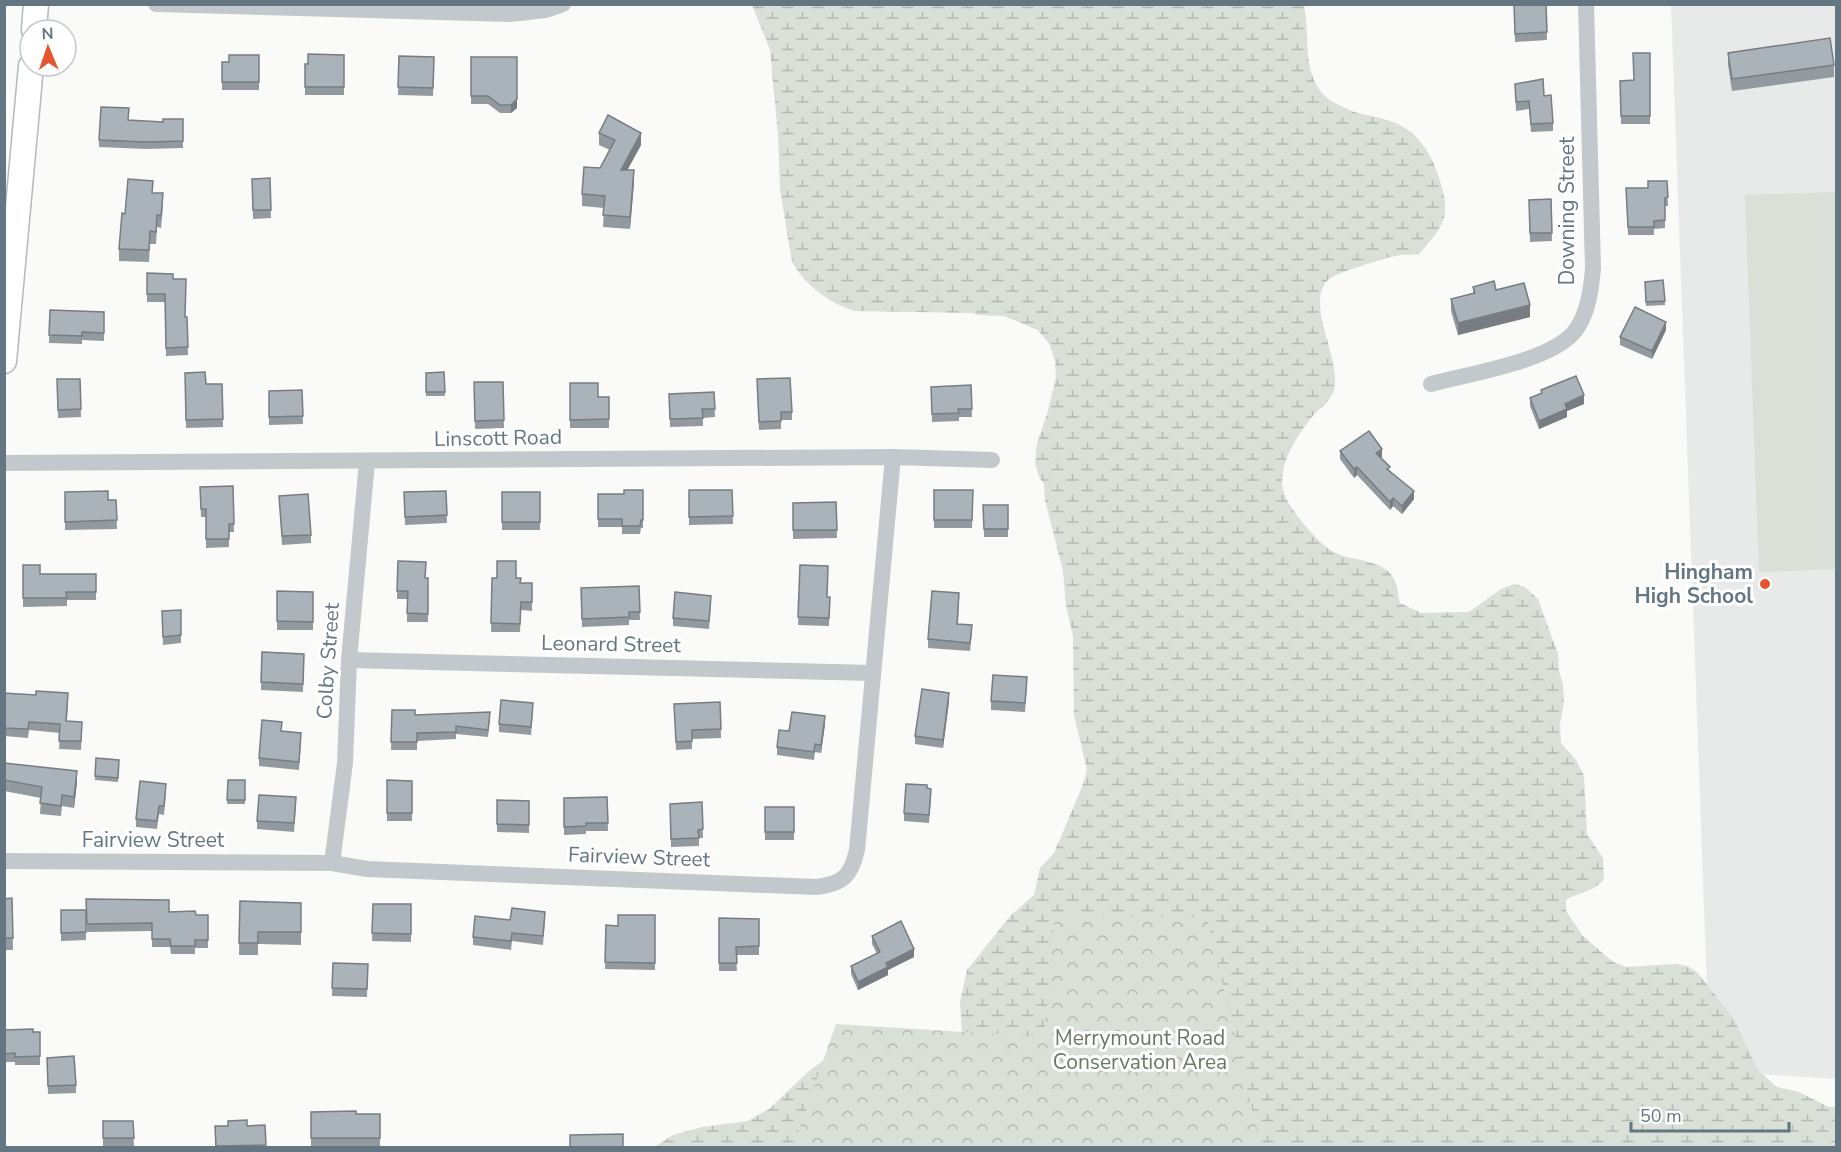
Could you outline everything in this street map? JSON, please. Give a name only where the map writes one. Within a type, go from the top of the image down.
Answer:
[{"type":"main road","points":[[4,361],[9,269],[30,78]]},
{"type":"street","points":[[156,4],[498,14],[546,10],[563,4]]},
{"type":"street","name":"Downing Street","points":[[1431,384],[1546,352],[1564,343],[1577,329],[1585,311],[1593,269],[1586,4]]},
{"type":"street","name":"Linscott Road","points":[[4,463],[893,457],[992,460]]},
{"type":"street","name":"Fairview Street","points":[[4,861],[332,863],[367,869],[832,885],[846,877],[853,867],[857,850],[893,457]]},
{"type":"street","name":"Colby Street","points":[[332,863],[345,763],[349,660],[367,462]]},
{"type":"street","name":"Leonard Street","points":[[349,660],[872,673]]},
{"type":"shaded area","name":"Hingham High School","points":[[1671,5],[1836,5],[1836,1079],[1710,1071]]},
{"type":"green space","points":[[752,5],[1304,5],[1309,62],[1316,84],[1322,93],[1336,104],[1354,112],[1392,122],[1412,133],[1426,149],[1436,169],[1444,194],[1445,213],[1434,236],[1419,254],[1390,257],[1350,270],[1332,277],[1322,290],[1321,317],[1333,363],[1334,390],[1327,402],[1305,426],[1287,457],[1282,479],[1287,500],[1307,528],[1326,547],[1340,555],[1376,564],[1383,568],[1395,581],[1400,603],[1421,613],[1469,612],[1501,589],[1514,584],[1525,587],[1538,599],[1558,654],[1559,671],[1563,684],[1561,743],[1576,760],[1584,776],[1587,834],[1603,858],[1604,879],[1591,889],[1566,900],[1566,911],[1583,936],[1613,962],[1626,967],[1676,964],[1687,966],[1697,972],[1734,1019],[1757,1069],[1777,1087],[1799,1092],[1829,1107],[1836,1107],[1836,1147],[653,1148],[673,1135],[702,1127],[748,1121],[769,1109],[810,1070],[860,1036],[962,1034],[960,1002],[967,970],[1011,915],[1034,895],[1040,868],[1054,853],[1087,770],[1074,715],[1073,636],[1066,606],[1063,571],[1045,500],[1044,484],[1039,477],[1035,463],[1037,443],[1056,377],[1055,361],[1050,345],[1038,330],[1004,316],[972,313],[855,311],[836,304],[811,286],[792,262],[780,189],[778,135],[770,50]]},
{"type":"green space","points":[[1836,192],[1836,569],[1759,572],[1745,195]]},
{"type":"green space","name":"Merrymount Road Conservation Area","points":[[1055,915],[1207,917],[1261,1147],[793,1147],[836,1024],[1044,1037]]},
{"type":"building","points":[[1514,4],[1546,4],[1547,32],[1515,34]]},
{"type":"building","points":[[1830,38],[1834,65],[1732,79],[1728,53]]},
{"type":"building","points":[[1633,53],[1650,53],[1650,116],[1621,116],[1620,81],[1634,80]]},
{"type":"building","points":[[308,54],[344,55],[344,87],[305,87],[305,64],[308,64]]},
{"type":"building","points":[[229,55],[259,55],[259,82],[222,82],[222,62],[229,62]]},
{"type":"building","points":[[399,56],[434,57],[433,88],[398,87]]},
{"type":"building","points":[[471,57],[517,57],[517,99],[511,105],[500,105],[488,96],[471,96]]},
{"type":"building","points":[[1543,79],[1544,96],[1551,95],[1553,123],[1531,124],[1529,101],[1516,102],[1515,84]]},
{"type":"building","points":[[101,107],[129,108],[128,120],[163,122],[163,119],[183,119],[183,141],[99,140]]},
{"type":"building","points":[[608,115],[641,133],[621,170],[634,170],[630,217],[603,215],[605,196],[582,194],[584,167],[600,168],[615,140],[599,133]]},
{"type":"building","points":[[270,178],[271,210],[253,210],[252,179]]},
{"type":"building","points":[[128,179],[153,181],[152,193],[163,193],[161,216],[157,215],[156,232],[150,231],[149,250],[119,249]]},
{"type":"building","points":[[1648,181],[1667,181],[1668,197],[1665,198],[1665,220],[1654,221],[1654,227],[1628,227],[1626,188],[1648,188]]},
{"type":"building","points":[[1551,199],[1552,233],[1530,233],[1529,200]]},
{"type":"building","points":[[147,273],[173,274],[173,279],[186,279],[185,317],[187,317],[188,347],[166,348],[165,294],[147,294]]},
{"type":"building","points":[[1663,280],[1665,301],[1646,302],[1645,282]]},
{"type":"building","points":[[1494,281],[1496,290],[1524,283],[1530,305],[1458,323],[1451,299],[1475,293],[1473,287]]},
{"type":"building","points":[[1635,307],[1666,322],[1652,351],[1620,337]]},
{"type":"building","points":[[50,310],[104,312],[104,333],[82,332],[82,336],[49,335]]},
{"type":"building","points":[[205,372],[206,384],[222,384],[223,419],[186,420],[185,373]]},
{"type":"building","points":[[444,372],[445,392],[426,392],[426,373]]},
{"type":"building","points":[[1576,376],[1584,395],[1565,404],[1567,409],[1539,421],[1530,398],[1542,393],[1541,390]]},
{"type":"building","points":[[790,378],[792,412],[781,412],[781,421],[759,422],[757,379]]},
{"type":"building","points":[[57,379],[80,379],[81,409],[58,410]]},
{"type":"building","points":[[474,382],[503,382],[504,420],[475,421]]},
{"type":"building","points":[[570,383],[598,383],[598,397],[609,397],[609,419],[570,420]]},
{"type":"building","points":[[971,385],[972,409],[958,409],[959,413],[932,414],[931,387]]},
{"type":"building","points":[[302,390],[303,416],[269,417],[269,391]]},
{"type":"building","points":[[714,392],[715,409],[702,409],[703,418],[670,419],[669,394]]},
{"type":"building","points":[[1369,431],[1382,449],[1376,453],[1390,467],[1387,469],[1414,491],[1402,506],[1393,498],[1390,502],[1357,467],[1354,469],[1340,451]]},
{"type":"building","points":[[233,486],[234,524],[229,524],[229,539],[206,539],[206,509],[201,509],[200,487]]},
{"type":"building","points":[[624,490],[643,490],[643,520],[640,526],[622,526],[622,519],[598,519],[598,494],[624,494]]},
{"type":"building","points":[[689,490],[732,490],[733,516],[689,517]]},
{"type":"building","points":[[934,490],[973,490],[972,520],[934,520]]},
{"type":"building","points":[[108,491],[108,500],[116,500],[117,520],[65,522],[65,492]]},
{"type":"building","points":[[446,491],[447,515],[405,517],[404,492]]},
{"type":"building","points":[[502,492],[540,492],[540,522],[502,522]]},
{"type":"building","points":[[308,494],[311,535],[282,536],[279,496]]},
{"type":"building","points":[[836,502],[837,530],[793,530],[793,503]]},
{"type":"building","points":[[983,505],[1008,505],[1008,529],[984,529]]},
{"type":"building","points":[[398,561],[426,562],[428,614],[407,613],[408,591],[397,591]]},
{"type":"building","points":[[497,561],[516,561],[516,578],[521,578],[520,583],[532,583],[532,602],[521,602],[520,624],[491,623],[492,578],[497,578]]},
{"type":"building","points":[[23,565],[40,565],[40,574],[96,574],[96,592],[66,592],[67,598],[23,598]]},
{"type":"building","points":[[800,565],[828,566],[829,618],[798,617]]},
{"type":"building","points":[[639,586],[640,612],[629,612],[629,617],[582,619],[581,588]]},
{"type":"building","points":[[277,591],[313,592],[313,622],[277,621]]},
{"type":"building","points":[[932,591],[959,593],[957,624],[972,625],[970,643],[928,639]]},
{"type":"building","points":[[675,592],[711,596],[709,621],[673,618]]},
{"type":"building","points":[[181,610],[181,635],[163,637],[162,611]]},
{"type":"building","points":[[262,652],[304,654],[303,684],[261,682]]},
{"type":"building","points":[[993,675],[1027,677],[1025,703],[991,701]]},
{"type":"building","points":[[922,689],[949,693],[943,740],[915,736]]},
{"type":"building","points":[[36,691],[68,693],[66,721],[82,722],[81,741],[59,741],[60,724],[29,722],[28,729],[4,728],[4,693],[36,695]]},
{"type":"building","points":[[501,700],[533,703],[531,727],[499,724]]},
{"type":"building","points":[[720,702],[721,729],[692,730],[692,741],[676,742],[674,704]]},
{"type":"building","points":[[392,710],[415,710],[415,715],[490,712],[488,730],[456,726],[456,732],[417,733],[417,742],[391,742]]},
{"type":"building","points":[[792,712],[825,716],[821,745],[815,744],[814,752],[777,747],[779,730],[789,731]]},
{"type":"building","points":[[262,720],[282,722],[281,731],[301,733],[299,762],[259,758]]},
{"type":"building","points":[[96,758],[119,760],[118,778],[95,776]]},
{"type":"building","points":[[4,763],[77,771],[74,797],[62,795],[61,806],[40,803],[42,787],[4,780]]},
{"type":"building","points":[[228,780],[245,780],[245,800],[227,800]]},
{"type":"building","points":[[387,780],[412,781],[412,813],[387,813]]},
{"type":"building","points":[[140,781],[166,784],[164,806],[159,806],[157,821],[136,819]]},
{"type":"building","points":[[906,784],[927,785],[927,788],[931,789],[929,815],[904,813]]},
{"type":"building","points":[[259,795],[296,797],[294,823],[257,821]]},
{"type":"building","points":[[607,797],[608,823],[586,823],[586,826],[564,827],[564,798]]},
{"type":"building","points":[[497,800],[529,801],[529,825],[497,824]]},
{"type":"building","points":[[702,802],[703,829],[698,830],[699,838],[671,839],[670,804]]},
{"type":"building","points":[[765,807],[794,807],[794,832],[765,832]]},
{"type":"building","points":[[12,898],[13,938],[4,938],[4,899]]},
{"type":"building","points":[[86,899],[169,900],[169,912],[195,911],[196,915],[208,915],[208,940],[195,940],[195,946],[171,946],[170,939],[152,939],[152,923],[87,924]]},
{"type":"building","points":[[240,901],[301,903],[301,932],[258,932],[258,943],[239,943]]},
{"type":"building","points":[[373,904],[411,904],[411,934],[372,933]]},
{"type":"building","points":[[512,908],[545,912],[543,936],[512,933],[511,941],[473,937],[475,916],[510,920]]},
{"type":"building","points":[[61,910],[86,910],[86,932],[61,933]]},
{"type":"building","points":[[618,915],[655,915],[655,963],[605,962],[606,925],[618,926]]},
{"type":"building","points":[[719,918],[759,919],[759,946],[736,947],[737,963],[719,963]]},
{"type":"building","points":[[901,921],[914,949],[886,963],[888,967],[858,982],[851,966],[880,952],[872,936]]},
{"type":"building","points":[[333,963],[368,964],[367,989],[332,988]]},
{"type":"building","points":[[33,1029],[33,1032],[40,1032],[40,1056],[15,1057],[15,1053],[4,1054],[4,1030]]},
{"type":"building","points":[[74,1056],[76,1085],[48,1086],[47,1058]]},
{"type":"building","points":[[356,1111],[356,1114],[380,1114],[380,1138],[311,1138],[311,1112]]},
{"type":"building","points":[[247,1120],[247,1126],[265,1125],[266,1145],[216,1146],[215,1126],[228,1126],[228,1121]]},
{"type":"building","points":[[103,1121],[133,1121],[134,1138],[103,1138]]},
{"type":"building","points":[[623,1134],[623,1148],[570,1148],[570,1135]]},
{"type":"place","name":"Hingham High School","points":[[1765,584]]}]
